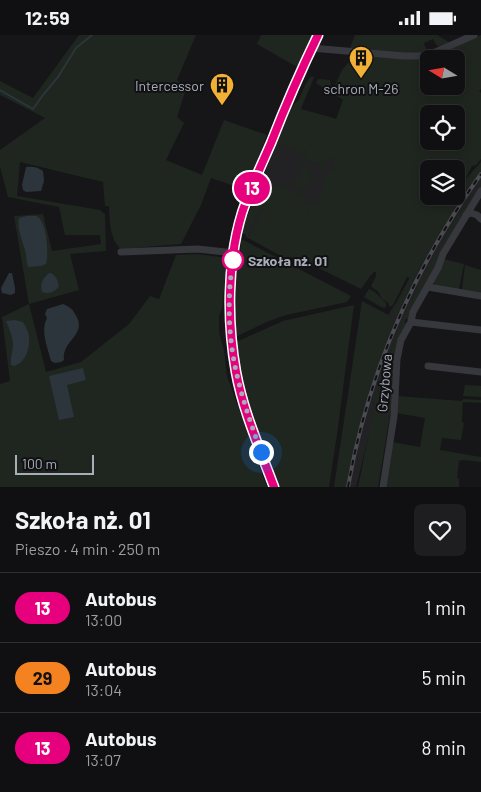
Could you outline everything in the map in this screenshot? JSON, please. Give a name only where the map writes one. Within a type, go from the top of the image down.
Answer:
[{"type":"street","points":[[274,487],[248,417],[236,373],[231,341],[230,286],[238,229],[244,209],[288,99],[318,35]]},
{"type":"street","points":[[311,48],[384,55],[420,56],[432,54],[460,38],[474,35]]},
{"type":"street","name":"Grzybowa","points":[[383,487],[394,416],[397,359],[401,340],[411,322],[413,312],[438,268],[443,254],[481,191]]},
{"type":"street","points":[[466,215],[471,213],[481,219]]},
{"type":"street","points":[[121,252],[198,249],[234,253]]},
{"type":"street","points":[[428,287],[481,296]]},
{"type":"street","points":[[411,322],[481,330]]},
{"type":"street","points":[[428,366],[481,372]]},
{"type":"shaded area","points":[[79,35],[196,35],[177,80],[187,86],[177,117],[184,123],[166,160],[202,175],[224,120],[267,135],[246,190],[211,178],[201,205],[181,244],[121,249],[112,235],[109,206],[105,206],[103,182],[20,162],[17,196],[100,210],[105,214],[106,251],[70,254],[79,290],[29,304],[14,216],[43,214],[52,251],[101,244],[100,235],[65,235],[59,207],[8,197],[0,167],[0,150],[45,118],[0,95],[0,81],[33,98]]},
{"type":"shaded area","points":[[261,35],[313,35],[297,67],[257,44]]},
{"type":"shaded area","points":[[355,35],[437,35],[449,42],[444,46],[437,46],[433,39],[424,43],[427,50],[420,50],[420,54],[349,51]]},
{"type":"shaded area","points":[[481,35],[481,89],[479,91],[481,93],[481,159],[476,165],[472,166],[465,180],[465,160],[420,160],[420,205],[458,205],[414,278],[397,316],[393,311],[410,278],[407,277],[393,305],[390,307],[382,299],[378,291],[371,286],[376,272],[370,276],[361,289],[300,259],[283,257],[242,233],[246,217],[262,178],[272,182],[259,213],[257,212],[248,235],[250,236],[274,183],[289,190],[288,196],[290,191],[304,195],[303,200],[308,215],[310,213],[305,201],[319,204],[326,172],[331,172],[333,166],[333,157],[328,160],[325,159],[325,171],[320,174],[320,171],[323,171],[324,165],[308,162],[303,156],[309,146],[311,146],[310,142],[301,156],[297,155],[298,152],[295,150],[296,143],[293,154],[293,150],[280,144],[278,147],[276,146],[294,104],[299,100],[311,76],[314,77],[301,109],[336,119],[343,100],[316,83],[318,79],[330,80],[331,85],[325,86],[330,90],[334,87],[342,70],[349,62],[361,56],[420,59],[420,95],[465,95],[465,50],[447,50]]},
{"type":"shaded area","points":[[292,107],[334,118],[330,136],[343,139],[332,196],[284,255],[243,232],[246,216],[249,213]]},
{"type":"shaded area","points":[[303,161],[303,164],[312,177],[314,177],[309,182],[308,189],[303,188],[303,190],[292,187]]},
{"type":"shaded area","points":[[481,162],[481,172],[465,194],[465,180]]},
{"type":"shaded area","points":[[481,165],[481,191],[415,300],[400,332],[378,397],[356,487],[344,487],[350,451],[388,315],[437,229],[454,205],[465,205],[465,188]]},
{"type":"shaded area","points":[[26,167],[35,167],[43,171],[44,181],[41,191],[26,192],[23,190],[22,185]]},
{"type":"shaded area","points":[[481,183],[481,190],[410,321],[403,317],[449,232]]},
{"type":"shaded area","points":[[27,216],[38,217],[43,226],[47,254],[46,264],[41,266],[28,267],[27,265],[26,252],[19,230],[19,218]]},
{"type":"shaded area","points":[[241,239],[351,296],[347,302],[286,315],[233,338],[232,288],[238,268],[240,267]]},
{"type":"shaded area","points":[[198,254],[227,258],[222,308],[219,316],[219,333],[224,350],[227,376],[267,487],[0,487],[0,384],[10,381],[2,317],[29,304],[46,372],[81,362],[129,324],[150,296],[159,299],[176,255]],"holes":[[[83,368],[86,380],[66,384]]]},
{"type":"shaded area","points":[[443,259],[464,264],[459,290],[435,285],[433,281]]},
{"type":"shaded area","points":[[465,265],[481,270],[481,294],[462,290]]},
{"type":"shaded area","points":[[9,273],[12,273],[15,288],[15,293],[11,295],[2,293],[1,288]]},
{"type":"shaded area","points":[[49,273],[55,276],[59,286],[52,292],[42,292],[42,282]]},
{"type":"shaded area","points":[[369,289],[386,303],[385,308],[364,297]]},
{"type":"shaded area","points":[[362,301],[396,319],[371,384],[355,440],[347,487],[334,487]]},
{"type":"shaded area","points":[[63,304],[74,312],[79,327],[77,333],[66,347],[64,360],[55,363],[51,361],[45,339],[44,328],[47,318],[45,314],[47,309]]},
{"type":"shaded area","points":[[354,305],[329,487],[278,487],[240,380],[234,343],[283,321]]},
{"type":"shaded area","points":[[15,320],[23,322],[28,332],[29,342],[28,351],[24,359],[14,366],[11,365],[13,341],[6,321]]},
{"type":"shaded area","points":[[402,322],[408,323],[394,370],[391,390],[393,397],[378,487],[358,487],[374,401]]},
{"type":"shaded area","points":[[83,368],[86,380],[67,385],[74,417],[59,420],[49,376]]},
{"type":"shaded area","points":[[465,385],[481,386],[481,397],[463,396]]},
{"type":"shaded area","points":[[398,396],[462,401],[463,399],[481,400],[481,403],[463,402],[462,422],[464,423],[461,440],[442,438],[440,450],[481,457],[481,462],[459,461],[457,478],[459,479],[459,487],[385,487],[392,442],[420,447],[425,418],[396,413]]},
{"type":"waterway","points":[[0,90],[33,109],[58,77],[76,48],[92,35]]},
{"type":"railway","points":[[348,487],[368,403],[397,323],[435,247],[481,174]]},
{"type":"bus line","name":"13","points":[[274,487],[248,417],[236,373],[231,341],[230,316],[232,265],[240,220],[244,209],[296,81],[318,35]]},
{"type":"place","name":"schron M-26","points":[[361,79]]},
{"type":"place","name":"Intercessor","points":[[222,106]]},
{"type":"place","name":"Szkoła nż. 01","points":[[233,260]]},
{"type":"route","points":[[233,260],[230,286],[231,341],[236,373],[248,417],[261,452]]}]
